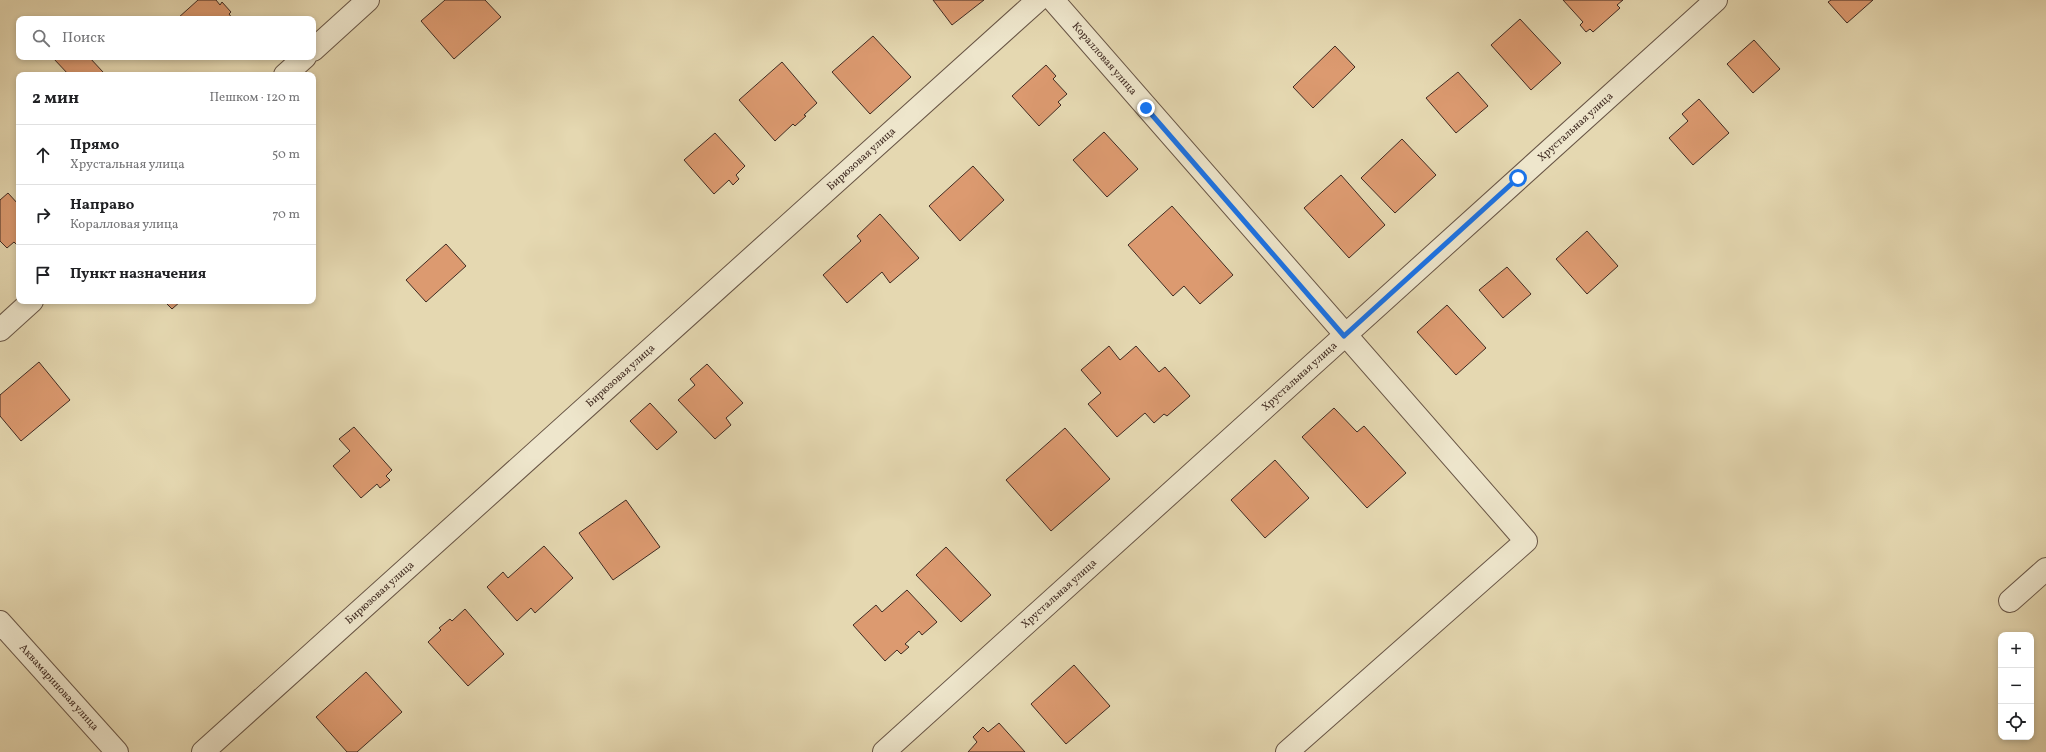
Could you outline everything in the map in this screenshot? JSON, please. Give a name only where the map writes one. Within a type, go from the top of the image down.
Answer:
[{"type":"street","points":[[316,47],[368,0]]},
{"type":"street","name":"Бирюзовая улица","points":[[203,752],[1038,0]]},
{"type":"street","name":"Коралловая улица","points":[[1053,0],[1344,336],[1526,541],[1287,752]]},
{"type":"street","name":"Хрустальная улица","points":[[884,752],[1716,0]]},
{"type":"street","points":[[288,72],[302,60]]},
{"type":"street","points":[[0,330],[29,304]]},
{"type":"street","points":[[2010,601],[2046,569]]},
{"type":"street","name":"Аквамариновая улица","points":[[0,622],[117,752]]},
{"type":"building","points":[[198,0],[216,0],[220,5],[222,2],[231,12],[229,14],[231,16],[180,16]]},
{"type":"building","points":[[445,0],[485,0],[501,17],[454,59],[421,21]]},
{"type":"building","points":[[933,0],[984,0],[952,25]]},
{"type":"building","points":[[1563,0],[1623,0],[1617,5],[1620,8],[1593,32],[1590,29],[1586,32],[1580,25],[1583,22]]},
{"type":"building","points":[[1831,0],[1873,0],[1847,23],[1828,2]]},
{"type":"building","points":[[1520,19],[1561,63],[1531,90],[1491,45]]},
{"type":"building","points":[[873,36],[911,77],[870,114],[832,72]]},
{"type":"building","points":[[1754,40],[1780,69],[1753,93],[1727,64]]},
{"type":"building","points":[[1335,46],[1355,67],[1313,108],[1293,87]]},
{"type":"building","points":[[55,60],[92,60],[103,72],[66,72]]},
{"type":"building","points":[[782,62],[817,103],[795,126],[793,124],[775,141],[739,100]]},
{"type":"building","points":[[1046,65],[1056,76],[1053,79],[1067,94],[1058,102],[1061,105],[1039,126],[1012,96]]},
{"type":"building","points":[[1458,72],[1488,106],[1456,133],[1426,98]]},
{"type":"building","points":[[1699,99],[1729,133],[1693,165],[1669,138],[1688,121],[1682,114]]},
{"type":"building","points":[[1104,132],[1138,169],[1107,197],[1073,160]]},
{"type":"building","points":[[715,133],[745,166],[736,175],[739,179],[733,185],[729,180],[714,194],[684,160]]},
{"type":"building","points":[[1402,139],[1436,175],[1395,213],[1361,178]]},
{"type":"building","points":[[973,166],[1004,200],[960,241],[929,206]]},
{"type":"building","points":[[1341,175],[1385,225],[1349,258],[1304,208]]},
{"type":"building","points":[[8,193],[16,202],[16,244],[14,242],[7,248],[0,241],[0,200]]},
{"type":"building","points":[[1172,206],[1233,275],[1200,304],[1184,286],[1173,296],[1128,245]]},
{"type":"building","points":[[880,214],[919,258],[890,283],[882,272],[847,303],[823,275],[861,241],[857,236]]},
{"type":"building","points":[[1587,231],[1618,266],[1587,294],[1556,259]]},
{"type":"building","points":[[446,244],[466,266],[426,302],[406,280]]},
{"type":"building","points":[[1507,267],[1531,294],[1503,318],[1479,290]]},
{"type":"building","points":[[167,304],[178,304],[172,309]]},
{"type":"building","points":[[1447,305],[1486,348],[1456,375],[1417,332]]},
{"type":"building","points":[[1109,346],[1120,360],[1136,346],[1159,372],[1165,367],[1190,396],[1167,416],[1164,414],[1154,423],[1145,413],[1117,437],[1088,404],[1101,393],[1081,370]]},
{"type":"building","points":[[39,362],[70,400],[21,441],[0,416],[0,395]]},
{"type":"building","points":[[707,364],[743,403],[726,418],[731,425],[715,439],[678,400],[695,385],[690,379]]},
{"type":"building","points":[[650,403],[677,432],[657,450],[630,421]]},
{"type":"building","points":[[1334,408],[1357,432],[1364,426],[1406,473],[1367,508],[1302,437]]},
{"type":"building","points":[[354,427],[392,470],[386,476],[390,480],[380,488],[377,484],[361,498],[333,466],[350,451],[339,439]]},
{"type":"building","points":[[1065,428],[1110,479],[1051,531],[1006,480]]},
{"type":"building","points":[[1275,460],[1309,498],[1265,538],[1231,500]]},
{"type":"building","points":[[626,500],[660,547],[613,580],[579,533]]},
{"type":"building","points":[[544,546],[573,578],[535,613],[531,608],[517,621],[487,587],[503,572],[508,578]]},
{"type":"building","points":[[946,547],[991,595],[961,622],[916,575]]},
{"type":"building","points":[[907,590],[937,622],[922,635],[919,631],[905,644],[909,647],[901,654],[897,650],[885,661],[853,625],[876,605],[882,612]]},
{"type":"building","points":[[465,609],[504,654],[468,686],[428,642],[441,630],[439,628],[450,619],[452,621]]},
{"type":"building","points":[[1074,665],[1110,706],[1066,744],[1031,704]]},
{"type":"building","points":[[366,672],[402,712],[357,752],[347,752],[316,717]]},
{"type":"building","points":[[999,723],[1025,752],[968,752],[977,742],[973,737],[983,727],[988,732]]},
{"type":"route","points":[[1146,108],[1344,336],[1518,178]]}]
